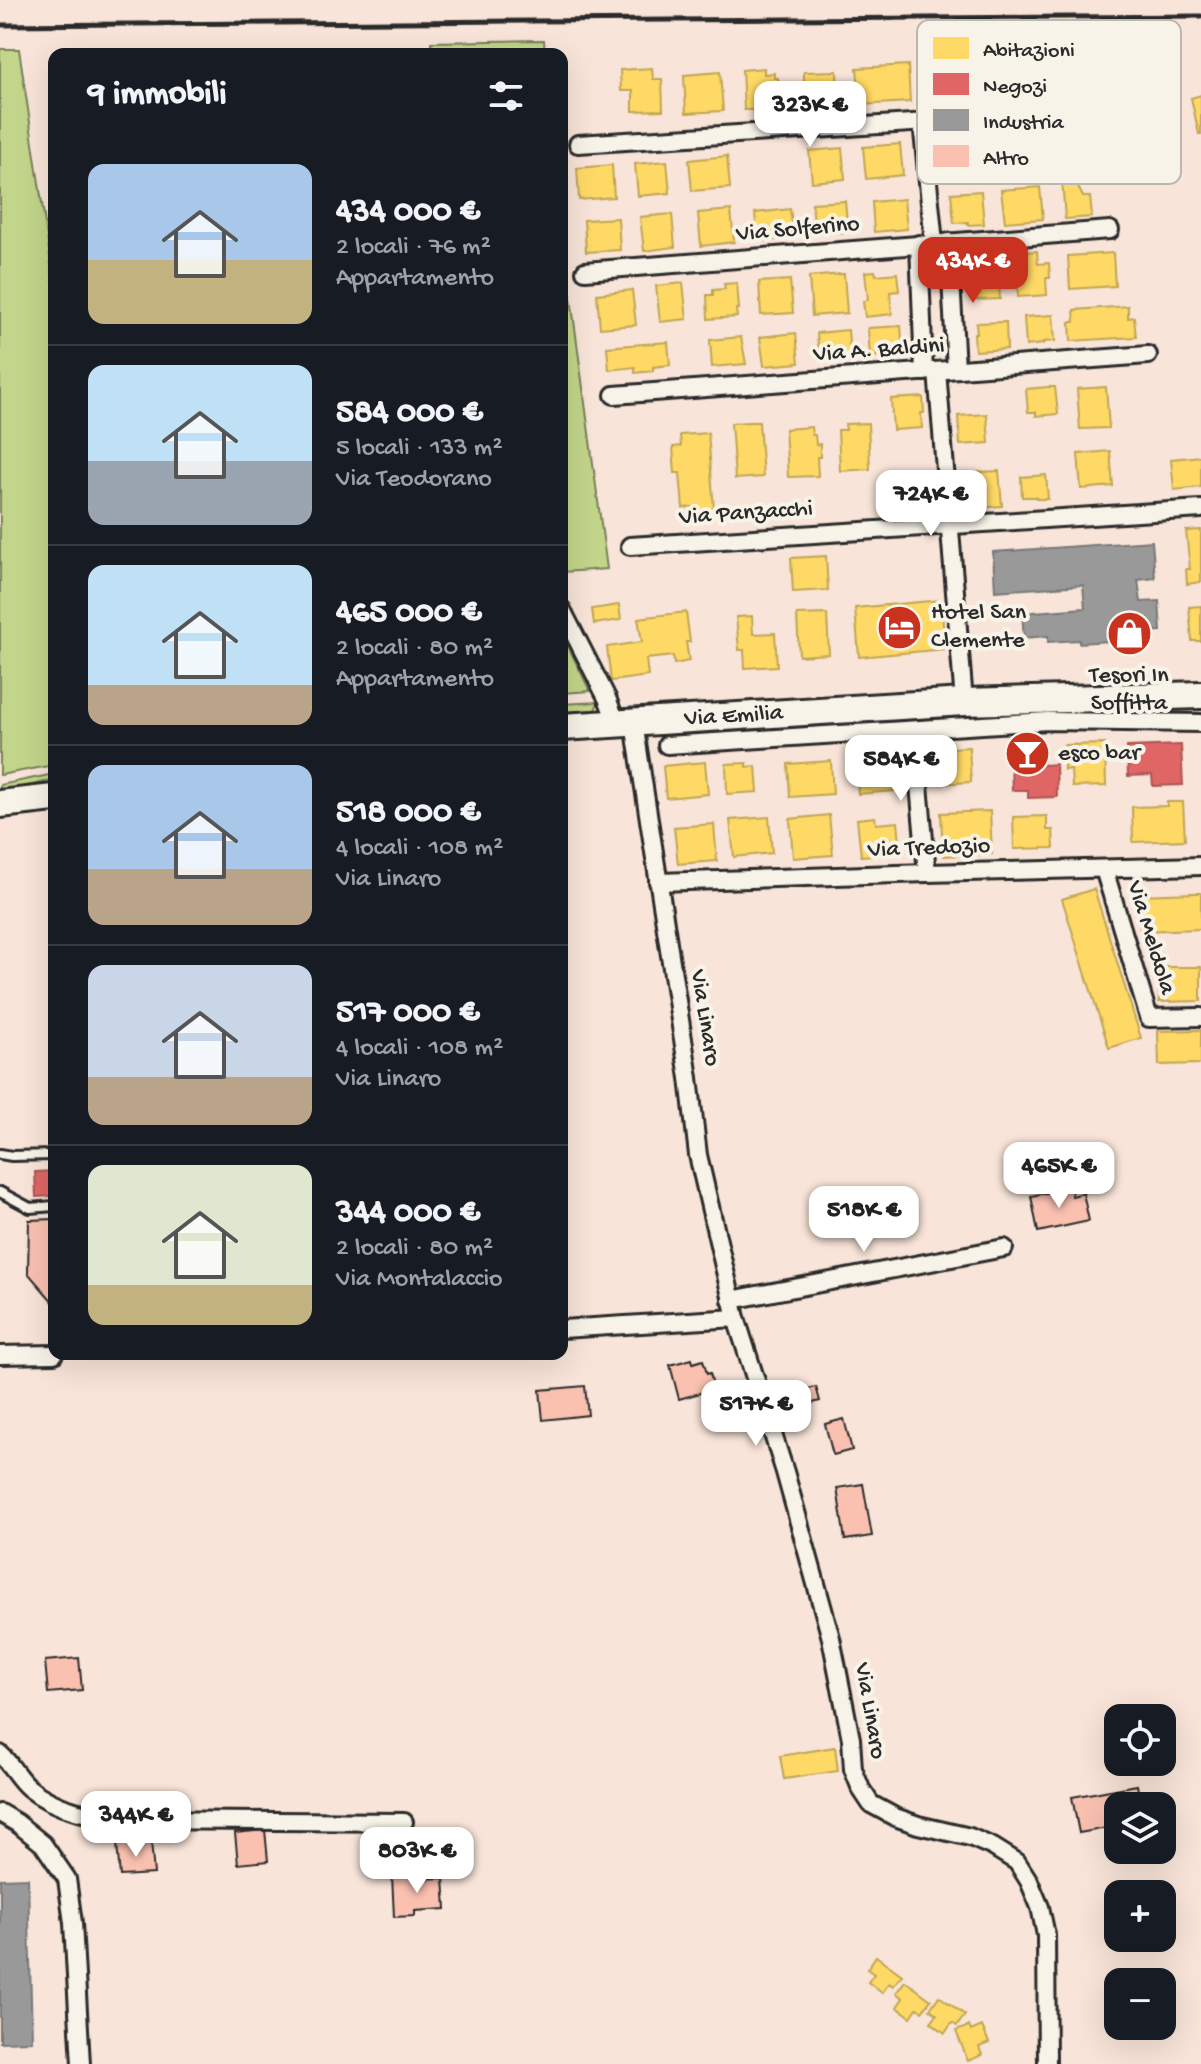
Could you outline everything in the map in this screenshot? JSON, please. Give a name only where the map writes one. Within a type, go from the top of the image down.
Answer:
[{"type":"main road","name":"Via Emilia","points":[[568,727],[964,702],[1049,710],[1201,695]]},
{"type":"main road","points":[[0,804],[48,799]]},
{"type":"street","points":[[578,144],[917,122]]},
{"type":"street","points":[[928,184],[934,243],[956,369]]},
{"type":"street","name":"Via Solferino","points":[[585,271],[1110,230]]},
{"type":"street","points":[[934,243],[931,371],[950,524],[964,702]]},
{"type":"street","name":"Via A. Baldini","points":[[614,395],[1148,355]]},
{"type":"street","name":"Via Panzacchi","points":[[630,546],[1201,509]]},
{"type":"street","name":"Via Linaro","points":[[568,622],[607,698],[626,723],[658,882],[698,1155],[731,1300],[781,1459],[831,1638],[851,1739],[853,1769],[871,1804],[918,1825],[970,1837],[1017,1862],[1035,1894],[1046,1935],[1047,2064]]},
{"type":"street","name":"Via Emilia","points":[[667,745],[914,730],[1049,710],[1201,723]]},
{"type":"street","points":[[914,730],[927,873]]},
{"type":"street","name":"Via Tredozio","points":[[658,882],[1201,866]]},
{"type":"street","name":"Via Meldola","points":[[1104,869],[1149,1018],[1201,1017]]},
{"type":"street","points":[[731,1300],[1004,1248]]},
{"type":"street","points":[[568,1329],[736,1318]]},
{"type":"street","points":[[0,1355],[48,1354]]},
{"type":"street","points":[[0,1754],[26,1786],[46,1800],[88,1815],[126,1820],[404,1822]]},
{"type":"street","points":[[0,1813],[43,1844],[67,1879],[73,1923],[81,2064]]},
{"type":"lane","points":[[0,1154],[48,1155]]},
{"type":"lane","points":[[0,1192],[30,1208],[48,1206]]},
{"type":"green space","points":[[544,40],[545,48],[431,48],[431,42]]},
{"type":"green space","points":[[0,49],[19,49],[48,244],[48,766],[0,775]]},
{"type":"green space","points":[[568,275],[607,569],[568,572]]},
{"type":"green space","points":[[568,646],[590,691],[568,693]]},
{"type":"green space","points":[[598,702],[595,710],[568,712],[568,704]]},
{"type":"green space","points":[[48,775],[48,781],[0,792],[0,785]]},
{"type":"building: Abitazioni","points":[[908,65],[910,102],[860,105],[857,68]]},
{"type":"building: Abitazioni","points":[[652,68],[653,79],[662,79],[663,110],[633,111],[633,91],[621,91],[620,70]]},
{"type":"building: Abitazioni","points":[[764,68],[764,74],[774,73],[774,78],[778,78],[780,108],[754,113],[754,110],[744,110],[742,70]]},
{"type":"building: Abitazioni","points":[[837,71],[838,107],[802,108],[804,72]]},
{"type":"building: Abitazioni","points":[[720,72],[723,111],[686,113],[684,75]]},
{"type":"building: Abitazioni","points":[[1201,95],[1201,134],[1199,134],[1191,98]]},
{"type":"building: Abitazioni","points":[[900,144],[903,175],[866,179],[863,147]]},
{"type":"building: Abitazioni","points":[[842,148],[845,179],[812,182],[809,151]]},
{"type":"building: Abitazioni","points":[[727,156],[730,188],[692,191],[689,160]]},
{"type":"building: Abitazioni","points":[[667,161],[670,193],[638,196],[635,164]]},
{"type":"building: Abitazioni","points":[[612,165],[614,197],[579,200],[577,168]]},
{"type":"building: Abitazioni","points":[[1062,184],[1076,184],[1083,197],[1090,197],[1092,217],[1065,219]]},
{"type":"building: Abitazioni","points":[[1040,187],[1043,219],[1005,222],[1001,190]]},
{"type":"building: Abitazioni","points":[[981,191],[984,224],[954,223],[951,193]]},
{"type":"building: Abitazioni","points":[[904,199],[907,229],[874,232],[872,202]]},
{"type":"building: Abitazioni","points":[[845,201],[848,232],[815,234],[812,203]]},
{"type":"building: Abitazioni","points":[[790,209],[794,237],[765,241],[764,232],[757,233],[755,213]]},
{"type":"building: Abitazioni","points":[[731,210],[734,242],[701,246],[698,213]]},
{"type":"building: Abitazioni","points":[[672,214],[675,247],[644,251],[640,217]]},
{"type":"building: Abitazioni","points":[[618,218],[620,250],[586,252],[584,220]]},
{"type":"building: Abitazioni","points":[[1037,251],[1038,264],[1049,263],[1047,295],[1018,297],[1016,265],[1025,264],[1024,252]]},
{"type":"building: Abitazioni","points":[[1113,253],[1115,286],[1070,289],[1068,256]]},
{"type":"building: Abitazioni","points":[[998,267],[1000,299],[975,300],[970,268]]},
{"type":"building: Abitazioni","points":[[875,271],[876,275],[897,273],[899,291],[890,292],[892,314],[865,317],[863,301],[868,300],[865,272]]},
{"type":"building: Abitazioni","points":[[844,274],[847,313],[812,316],[809,277]]},
{"type":"building: Abitazioni","points":[[790,280],[793,313],[761,315],[759,282]]},
{"type":"building: Abitazioni","points":[[683,283],[687,319],[660,322],[656,286]]},
{"type":"building: Abitazioni","points":[[737,283],[737,317],[708,319],[707,295],[713,295],[713,290],[725,289],[724,284]]},
{"type":"building: Abitazioni","points":[[632,290],[636,325],[600,328],[597,294]]},
{"type":"building: Abitazioni","points":[[1128,306],[1128,318],[1134,317],[1136,337],[1071,341],[1070,322],[1075,322],[1074,310]]},
{"type":"building: Abitazioni","points":[[1053,315],[1055,341],[1026,346],[1024,317]]},
{"type":"building: Abitazioni","points":[[1006,322],[1007,349],[975,351],[976,323]]},
{"type":"building: Abitazioni","points":[[901,326],[903,354],[870,357],[868,328]]},
{"type":"building: Abitazioni","points":[[848,330],[850,356],[819,359],[817,333]]},
{"type":"building: Abitazioni","points":[[796,333],[799,363],[764,366],[760,337]]},
{"type":"building: Abitazioni","points":[[741,337],[746,364],[712,367],[710,340]]},
{"type":"building: Abitazioni","points":[[668,342],[670,365],[635,373],[635,367],[609,370],[607,347]]},
{"type":"building: Abitazioni","points":[[1055,387],[1058,414],[1036,416],[1036,412],[1028,412],[1026,389]]},
{"type":"building: Abitazioni","points":[[1106,387],[1109,428],[1080,429],[1077,389]]},
{"type":"building: Abitazioni","points":[[923,397],[922,428],[893,430],[891,399]]},
{"type":"building: Abitazioni","points":[[987,414],[989,443],[960,445],[958,416]]},
{"type":"building: Abitazioni","points":[[759,422],[763,477],[735,479],[731,423]]},
{"type":"building: Abitazioni","points":[[868,423],[870,469],[840,471],[838,430],[846,430],[845,424]]},
{"type":"building: Abitazioni","points":[[811,427],[816,445],[820,444],[818,476],[788,477],[785,429]]},
{"type":"building: Abitazioni","points":[[708,433],[714,509],[694,511],[693,507],[683,508],[680,473],[675,473],[673,447],[681,446],[680,435]]},
{"type":"building: Abitazioni","points":[[1110,451],[1113,486],[1081,489],[1078,454]]},
{"type":"building: Abitazioni","points":[[1201,456],[1201,487],[1174,490],[1171,459]]},
{"type":"building: Abitazioni","points":[[999,471],[1002,506],[966,509],[964,473]]},
{"type":"building: Abitazioni","points":[[926,473],[928,506],[899,508],[896,475]]},
{"type":"building: Abitazioni","points":[[1046,475],[1048,499],[1022,497],[1021,477]]},
{"type":"building: Abitazioni","points":[[1201,530],[1201,582],[1187,584],[1186,569],[1190,569],[1186,531]]},
{"type":"building: Abitazioni","points":[[826,556],[828,590],[793,592],[791,558]]},
{"type":"building: Abitazioni","name":"Hotel San Clemente","points":[[941,600],[945,649],[859,657],[855,608]]},
{"type":"building: Abitazioni","points":[[619,605],[621,620],[594,624],[592,609]]},
{"type":"building: Abitazioni","points":[[1201,606],[1201,641],[1192,641],[1189,607]]},
{"type":"building: Abitazioni","points":[[686,612],[689,661],[674,664],[673,656],[646,659],[648,676],[611,681],[607,647],[642,642],[638,618]]},
{"type":"building: Abitazioni","points":[[827,614],[829,654],[799,656],[797,615]]},
{"type":"building: Abitazioni","points":[[752,616],[753,634],[775,633],[777,666],[745,668],[744,650],[739,650],[736,617]]},
{"type":"building: Abitazioni","points":[[1105,744],[1106,786],[1072,787],[1071,769],[1064,770],[1064,745]]},
{"type":"building: Abitazioni","points":[[969,747],[971,782],[939,784],[937,753]]},
{"type":"building: Abitazioni","points":[[889,752],[895,791],[858,794],[857,780],[862,779],[860,754]]},
{"type":"building: Abitazioni","points":[[831,761],[833,794],[790,797],[788,764]]},
{"type":"building: Abitazioni","points":[[705,762],[708,794],[666,798],[663,766]]},
{"type":"building: Abitazioni","points":[[747,763],[747,767],[756,766],[758,792],[727,794],[726,764]]},
{"type":"building: Abitazioni","points":[[1167,802],[1183,802],[1185,840],[1133,842],[1132,807],[1167,806]]},
{"type":"building: Abitazioni","points":[[990,811],[992,854],[943,856],[941,813]]},
{"type":"building: Abitazioni","points":[[829,815],[833,855],[793,858],[790,819]]},
{"type":"building: Abitazioni","points":[[1047,816],[1047,830],[1053,830],[1054,848],[1014,849],[1013,817]]},
{"type":"building: Abitazioni","points":[[769,817],[772,853],[734,857],[730,820]]},
{"type":"building: Abitazioni","points":[[875,817],[876,824],[898,822],[901,853],[861,856],[857,819]]},
{"type":"building: Abitazioni","points":[[714,824],[717,861],[678,864],[674,827]]},
{"type":"building: Abitazioni","points":[[1094,889],[1141,1038],[1109,1048],[1062,899]]},
{"type":"building: Abitazioni","points":[[1201,893],[1201,929],[1140,931],[1139,895]]},
{"type":"building: Abitazioni","points":[[1158,967],[1201,967],[1201,1001],[1159,1002]]},
{"type":"building: Abitazioni","points":[[1201,1030],[1201,1064],[1159,1065],[1158,1031]]},
{"type":"building: Abitazioni","points":[[835,1747],[838,1771],[784,1779],[780,1756]]},
{"type":"building: Abitazioni","points":[[876,1956],[902,1975],[893,1986],[889,1983],[882,1993],[868,1982],[874,1974],[867,1969]]},
{"type":"building: Abitazioni","points":[[905,1981],[931,2000],[922,2011],[917,2008],[911,2017],[897,2007],[903,1998],[896,1993]]},
{"type":"building: Abitazioni","points":[[939,1996],[965,2015],[957,2026],[952,2023],[945,2033],[931,2022],[937,2014],[930,2009]]},
{"type":"building: Abitazioni","points":[[969,2026],[971,2031],[982,2026],[989,2043],[979,2047],[982,2055],[968,2061],[956,2031]]},
{"type":"building: Negozi","points":[[1042,742],[1043,765],[1056,764],[1057,797],[1028,798],[1028,790],[1012,790],[1010,743]]},
{"type":"building: Negozi","points":[[1181,745],[1183,785],[1153,786],[1152,775],[1128,776],[1127,747]]},
{"type":"building: Negozi","points":[[48,1171],[48,1196],[36,1197],[35,1172]]},
{"type":"building: Industria","points":[[1152,541],[1155,578],[1138,580],[1141,602],[1159,601],[1161,631],[1142,632],[1142,639],[1079,643],[1079,640],[1048,642],[1048,636],[1024,638],[1022,613],[1085,608],[1083,585],[995,591],[993,552]]},
{"type":"building: Industria","points":[[28,1878],[32,2041],[0,2042],[0,1879]]},
{"type":"building: Altro","points":[[1071,1188],[1072,1196],[1083,1193],[1089,1221],[1038,1232],[1031,1196]]},
{"type":"building: Altro","points":[[48,1219],[48,1296],[28,1273],[29,1220]]},
{"type":"building: Altro","points":[[692,1359],[693,1363],[703,1360],[714,1389],[679,1399],[670,1365]]},
{"type":"building: Altro","points":[[585,1386],[588,1415],[543,1420],[540,1390]]},
{"type":"building: Altro","points":[[816,1387],[820,1401],[791,1409],[787,1394]]},
{"type":"building: Altro","points":[[844,1419],[852,1450],[833,1455],[825,1424]]},
{"type":"building: Altro","points":[[863,1484],[872,1536],[845,1540],[837,1488]]},
{"type":"building: Altro","points":[[79,1658],[82,1690],[48,1693],[45,1661]]},
{"type":"building: Altro","points":[[1137,1785],[1138,1792],[1104,1792],[1104,1829],[1079,1833],[1072,1797]]},
{"type":"building: Altro","points":[[265,1830],[268,1861],[238,1864],[235,1833]]},
{"type":"building: Altro","points":[[151,1841],[154,1874],[120,1876],[117,1844]]},
{"type":"building: Altro","points":[[413,1874],[413,1879],[444,1878],[446,1909],[415,1911],[415,1916],[394,1917],[392,1875]]},
{"type":"railway","points":[[0,25],[1201,16]]},
{"type":"place","name":"Hotel San Clemente","points":[[900,627]]},
{"type":"place","name":"Tesori In Soffitta","points":[[1129,634]]},
{"type":"place","name":"esco bar","points":[[1027,754]]}]
